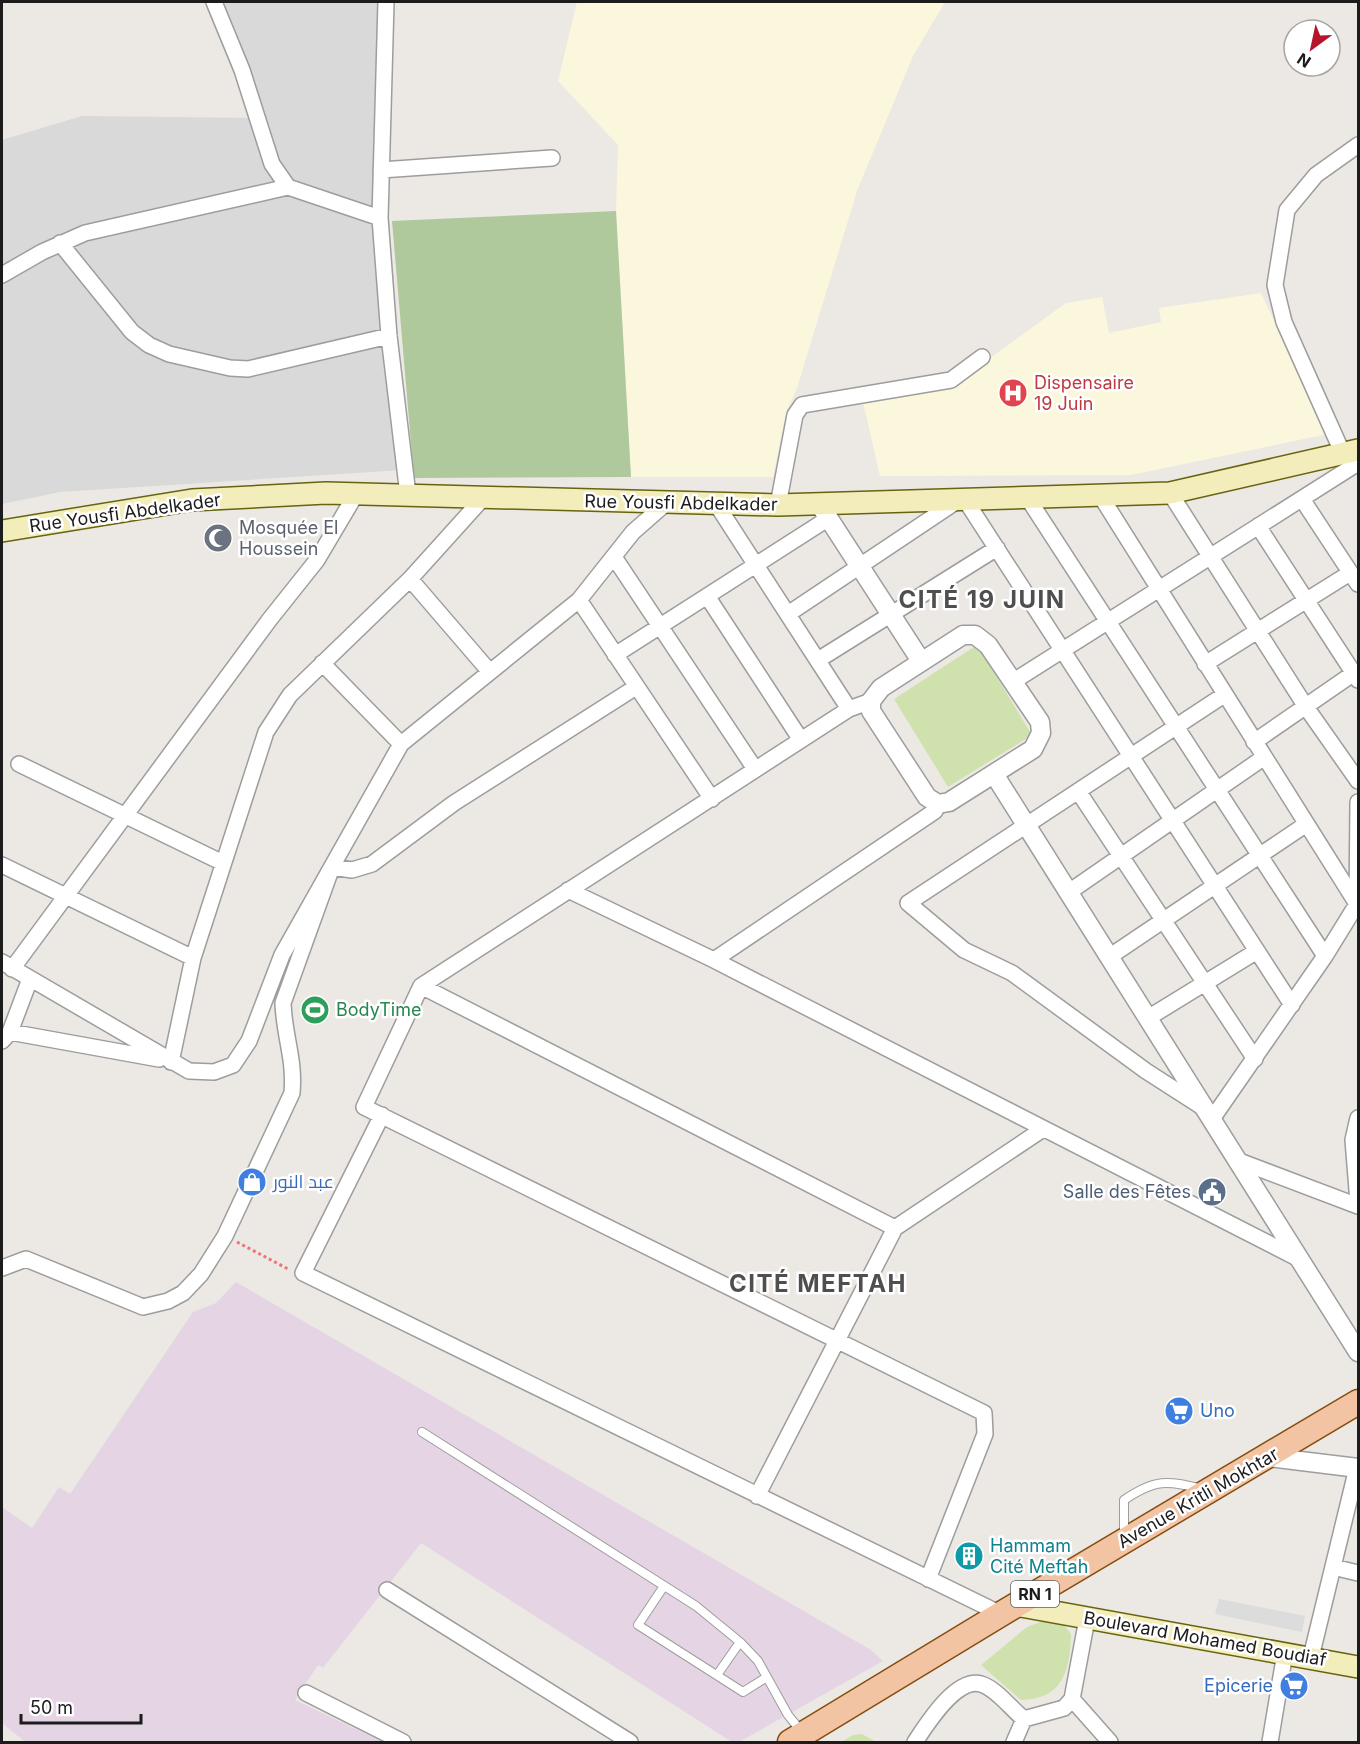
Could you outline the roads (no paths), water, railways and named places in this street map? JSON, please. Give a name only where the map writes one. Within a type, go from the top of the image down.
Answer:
[{"type":"main road","name":"Rue Yousfi Abdelkader","points":[[2,531],[192,500],[326,493],[665,504],[715,502],[778,505],[825,512],[962,499],[1170,493],[1354,456]]},
{"type":"main road","name":"Avenue Kritli Mokhtar","points":[[797,1740],[1008,1610],[1359,1402]]},
{"type":"main road","name":"Boulevard Mohamed Boudiaf","points":[[1008,1610],[1087,1619],[1359,1667]]},
{"type":"main road","name":"RN 1","points":[[771,1743],[797,1740]]},
{"type":"street","points":[[213,2],[242,70],[272,164],[288,187]]},
{"type":"street","points":[[386,2],[380,218],[389,336],[408,495]]},
{"type":"street","points":[[1014,681],[1302,499],[1354,456],[1284,322],[1275,285],[1287,210],[1316,175],[1359,145]]},
{"type":"street","points":[[381,170],[552,158]]},
{"type":"street","points":[[2,275],[60,243],[86,233],[288,187],[380,218]]},
{"type":"street","points":[[60,243],[132,332],[149,345],[169,354],[230,368],[248,369],[389,336]]},
{"type":"street","points":[[778,505],[795,415],[802,405],[951,380],[982,357]]},
{"type":"street","points":[[1170,493],[1305,707],[1359,781]]},
{"type":"street","points":[[356,494],[317,560],[270,619],[67,897],[7,966],[189,1071],[214,1072],[233,1065],[249,1041],[282,955],[312,898],[332,867],[401,744],[579,600],[633,532],[665,504]]},
{"type":"street","points":[[1100,495],[1305,825],[1358,903]]},
{"type":"street","points":[[171,1062],[193,958],[266,732],[290,695],[410,579],[484,497]]},
{"type":"street","points":[[1027,497],[1325,956]]},
{"type":"street","points":[[788,614],[962,499],[997,548],[1292,1005]]},
{"type":"street","points":[[1205,664],[1307,601],[1354,579],[1302,499]]},
{"type":"street","points":[[715,502],[849,709]]},
{"type":"street","points":[[615,655],[756,565],[825,512],[921,661]]},
{"type":"street","points":[[1254,742],[1356,676],[1258,526]]},
{"type":"street","points":[[818,660],[997,548]]},
{"type":"street","points":[[614,557],[662,625],[755,769]]},
{"type":"street","points":[[410,579],[490,672]]},
{"type":"street","points":[[707,596],[801,740]]},
{"type":"street","points":[[579,600],[712,799]]},
{"type":"street","points":[[871,700],[871,711],[927,797],[938,804],[949,802],[1033,749],[1041,733],[1040,722],[988,645],[975,635],[963,635],[881,688],[871,700],[849,709],[421,986],[364,1107],[984,1413],[985,1434],[928,1579]]},
{"type":"street","points":[[322,663],[401,744]]},
{"type":"street","points":[[332,867],[352,870],[372,864],[454,803],[636,687]]},
{"type":"street","points":[[1209,1114],[1012,973],[964,950],[908,903],[1224,695]]},
{"type":"street","points":[[1069,892],[1263,758]]},
{"type":"street","points":[[19,764],[223,863]]},
{"type":"street","points":[[994,774],[1359,1352]]},
{"type":"street","points":[[1078,791],[1255,1059]]},
{"type":"street","points":[[1209,1114],[1255,1059],[1358,903],[1359,802]]},
{"type":"street","points":[[714,960],[935,812],[938,804]]},
{"type":"street","points":[[1109,957],[1305,825]]},
{"type":"street","points":[[2,865],[193,958]]},
{"type":"street","points":[[2,1268],[26,1259],[143,1307],[168,1301],[183,1293],[201,1274],[225,1236],[292,1093],[294,1067],[284,1020],[283,1003],[332,867]]},
{"type":"street","points":[[568,890],[714,960],[1301,1260]]},
{"type":"street","points":[[1148,1018],[1257,951]]},
{"type":"street","points":[[30,979],[6,1036],[171,1062]]},
{"type":"street","points":[[421,986],[895,1228]]},
{"type":"street","points":[[382,1115],[303,1273],[928,1579],[1008,1610]]},
{"type":"street","points":[[1239,1161],[1359,1204],[1353,1140],[1359,1118]]},
{"type":"street","points":[[757,1496],[895,1228],[1043,1129]]},
{"type":"street","points":[[1268,1457],[1358,1468],[1311,1658]]},
{"type":"street","points":[[1333,1567],[1359,1573]]},
{"type":"street","points":[[387,1590],[630,1743]]},
{"type":"street","points":[[1024,1719],[1064,1708],[1072,1699],[1087,1619]]},
{"type":"street","points":[[1270,1743],[1286,1653]]},
{"type":"street","points":[[915,1743],[954,1692],[969,1684],[980,1684],[992,1690],[1024,1719]]},
{"type":"street","points":[[306,1693],[403,1743]]},
{"type":"street","points":[[1072,1699],[1110,1743]]},
{"type":"street","points":[[1014,1743],[1024,1719]]},
{"type":"lane","points":[[422,1432],[696,1606],[740,1642],[758,1661],[788,1715],[797,1740]]},
{"type":"lane","points":[[1124,1541],[1124,1500],[1145,1486],[1171,1481],[1209,1491]]},
{"type":"lane","points":[[664,1586],[638,1625],[743,1692],[767,1677]]},
{"type":"lane","points":[[717,1676],[740,1642]]},
{"type":"place","name":"Dispensaire 19 Juin","points":[[1013,393]]},
{"type":"place","name":"Mosquée El Houssein","points":[[218,538]]},
{"type":"place","name":"BodyTime","points":[[315,1010]]},
{"type":"place","name":"عبد النور","points":[[252,1182]]},
{"type":"place","name":"Salle des Fêtes","points":[[1212,1192]]},
{"type":"place","name":"Uno","points":[[1179,1411]]},
{"type":"place","name":"Hammam Cité Meftah","points":[[969,1556]]},
{"type":"place","name":"Epicerie","points":[[1294,1686]]},
{"type":"district","name":"CITÉ 19 JUIN","points":[[982,600]]},
{"type":"district","name":"CITÉ MEFTAH","points":[[818,1284]]}]
